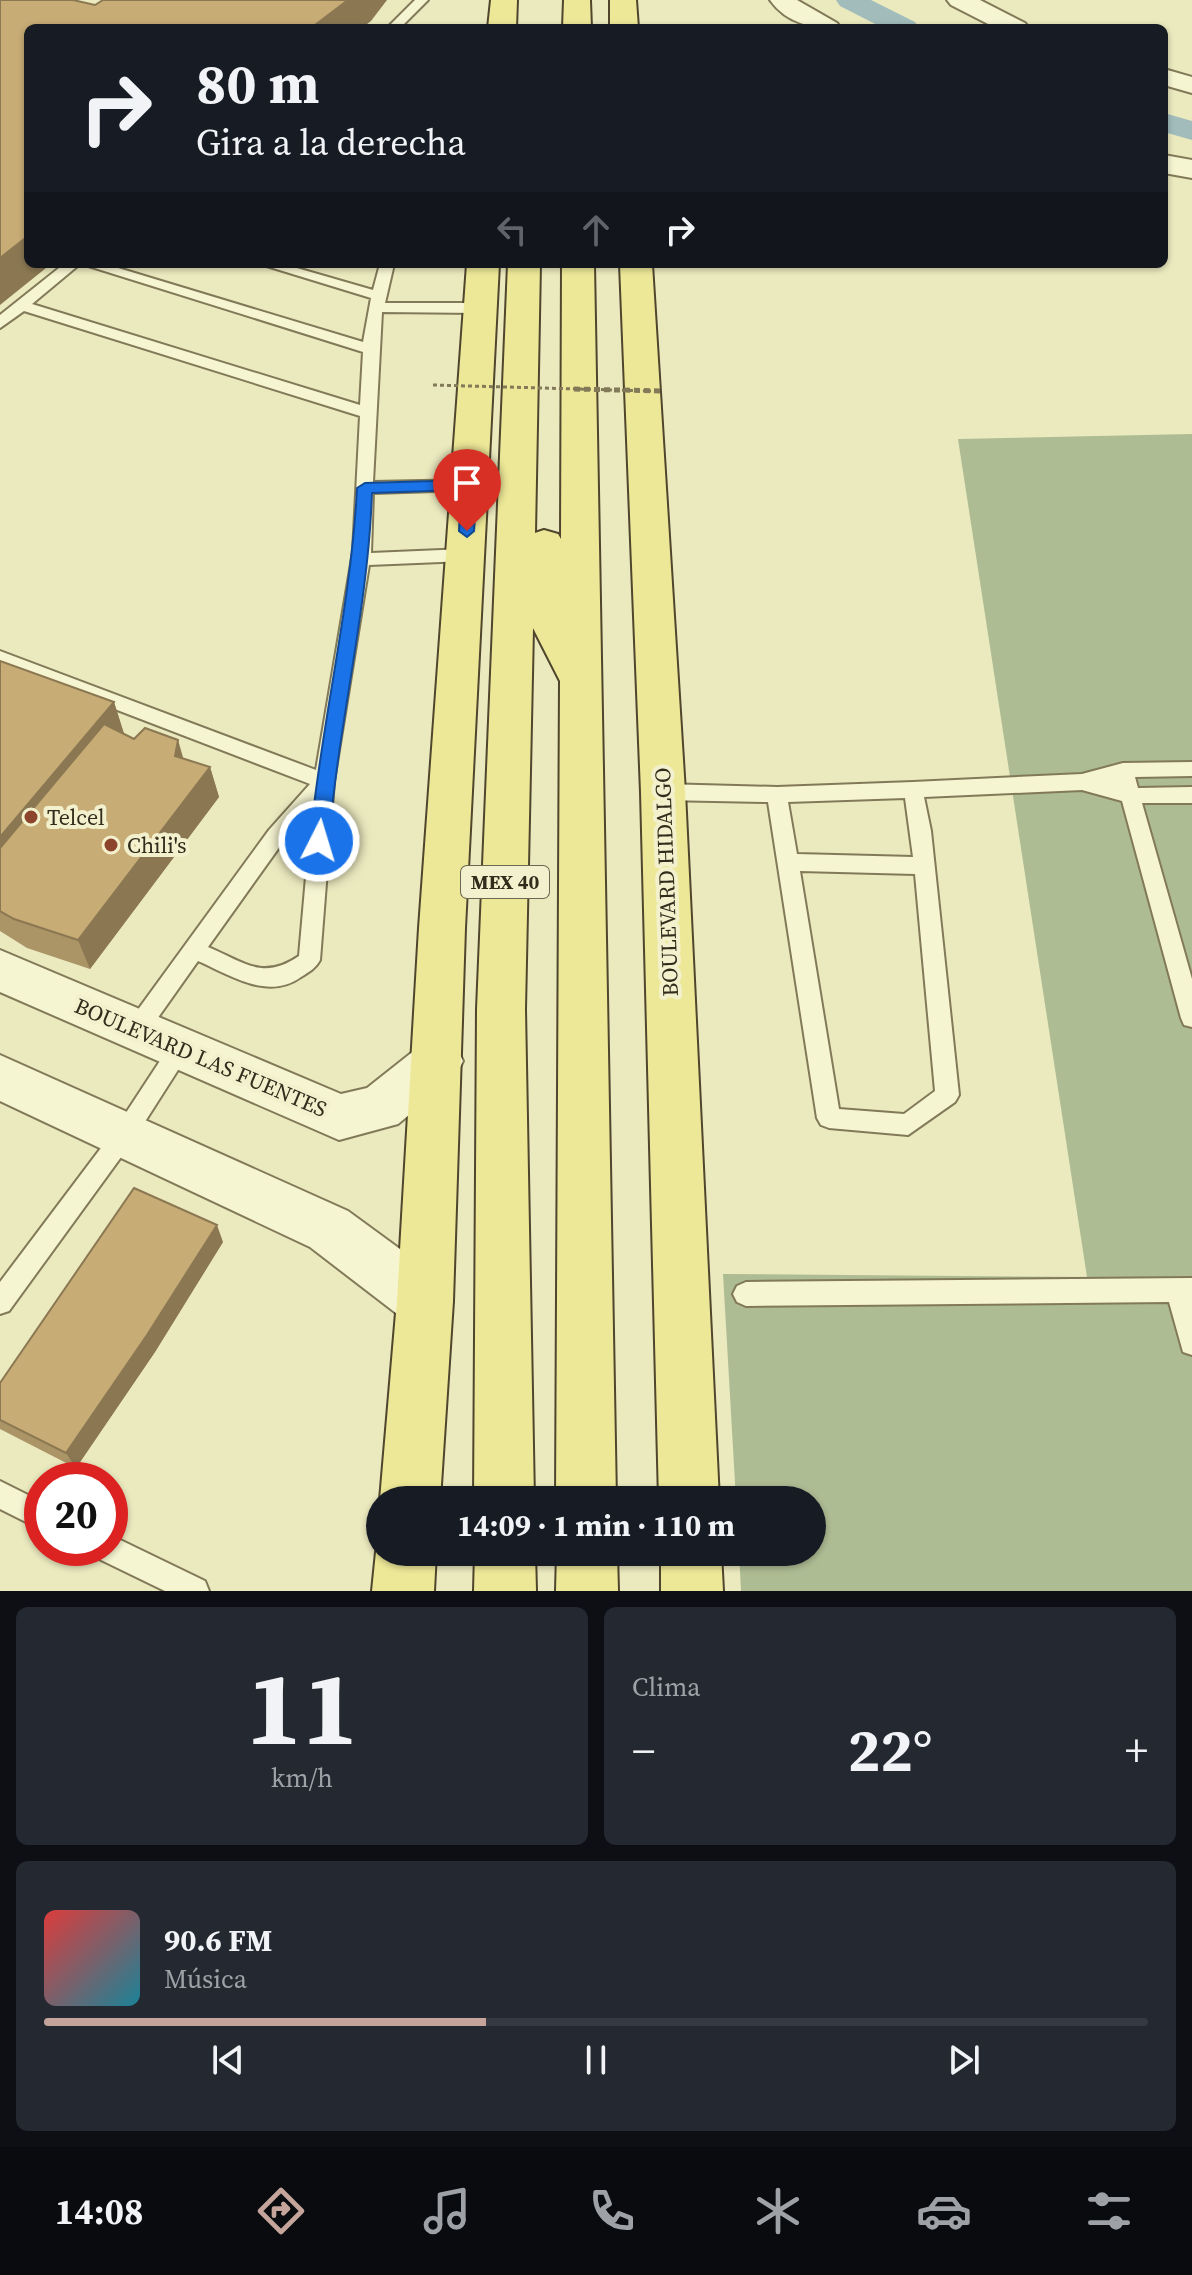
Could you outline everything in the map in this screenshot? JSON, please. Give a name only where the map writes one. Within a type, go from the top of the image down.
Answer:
[{"type":"main road","points":[[502,24],[504,0]]},
{"type":"main road","points":[[577,0],[577,24]]},
{"type":"main road","points":[[623,0],[624,24]]},
{"type":"main road","name":"MEX 40","points":[[578,268],[586,1486]]},
{"type":"main road","name":"BOULEVARD HIDALGO","points":[[636,268],[663,792],[688,1486]]},
{"type":"main road","points":[[411,1486],[425,1301],[442,928],[469,485],[498,278],[539,296],[545,310],[543,597],[555,638],[581,680]]},
{"type":"main road","name":"MEX 40","points":[[498,278],[504,1486]]},
{"type":"main road","points":[[403,1591],[405,1566]]},
{"type":"main road","points":[[505,1566],[505,1591]]},
{"type":"main road","points":[[587,1566],[587,1591]]},
{"type":"main road","points":[[691,1566],[692,1591]]},
{"type":"street","points":[[783,0],[789,7],[821,24]]},
{"type":"street","points":[[960,0],[1008,24]]},
{"type":"street","points":[[1168,78],[1192,85]]},
{"type":"street","points":[[1168,165],[1192,169]]},
{"type":"street","name":"BOULEVARD LAS FUENTES","points":[[0,970],[339,1117],[380,1108],[438,1061]]},
{"type":"street","points":[[0,1077],[329,1229],[425,1301]]},
{"type":"lane","points":[[397,24],[423,0]]},
{"type":"lane","points":[[419,24],[423,0]]},
{"type":"lane","points":[[0,323],[68,268]]},
{"type":"lane","points":[[102,268],[371,349]]},
{"type":"lane","points":[[279,268],[377,301],[498,278]]},
{"type":"lane","points":[[194,950],[258,978],[285,977],[309,960],[324,781],[361,559],[371,349],[377,301],[386,268]]},
{"type":"lane","points":[[22,306],[368,413]]},
{"type":"lane","points":[[365,488],[469,485]]},
{"type":"lane","points":[[361,559],[465,555]]},
{"type":"lane","points":[[0,658],[324,781]]},
{"type":"lane","points":[[663,792],[777,795],[913,790],[1082,782],[1123,770],[1192,769]]},
{"type":"lane","points":[[1123,770],[1192,1018]]},
{"type":"lane","points":[[137,1029],[276,836],[324,781]]},
{"type":"lane","points":[[1082,782],[1131,796],[1192,795]]},
{"type":"lane","points":[[777,795],[829,1118],[908,1125],[947,1095],[924,866],[913,790]]},
{"type":"lane","points":[[787,862],[924,866]]},
{"type":"lane","points":[[0,1302],[124,1135],[181,1048]]},
{"type":"lane","points":[[746,1294],[1185,1290],[1192,1343]]},
{"type":"lane","points":[[0,1495],[24,1507]]},
{"type":"lane","points":[[128,1558],[195,1591]]},
{"type":"path","points":[[433,385],[664,391]]},
{"type":"green space","points":[[1192,434],[1192,1591],[741,1591],[740,1566],[826,1566],[826,1486],[735,1486],[723,1274],[1087,1277],[958,439]]},
{"type":"building","points":[[0,0],[73,0],[95,5],[103,0],[348,0],[316,24],[24,24],[24,239],[0,258]]},
{"type":"building","points":[[0,661],[114,702],[0,837]]},
{"type":"building","name":"Chili's","points":[[104,724],[134,739],[145,728],[178,740],[175,756],[210,767],[78,940],[14,919],[0,911],[0,848]]},
{"type":"building","points":[[134,1188],[217,1225],[66,1453],[0,1420],[0,1383]]},
{"type":"waterway","points":[[850,0],[897,24]]},
{"type":"waterway","points":[[1168,123],[1192,131]]},
{"type":"place","name":"Telcel","points":[[31,817]]},
{"type":"place","name":"Chili's","points":[[111,845]]},
{"type":"route","points":[[319,841],[324,781],[362,552],[365,488],[469,485],[467,531]]}]
